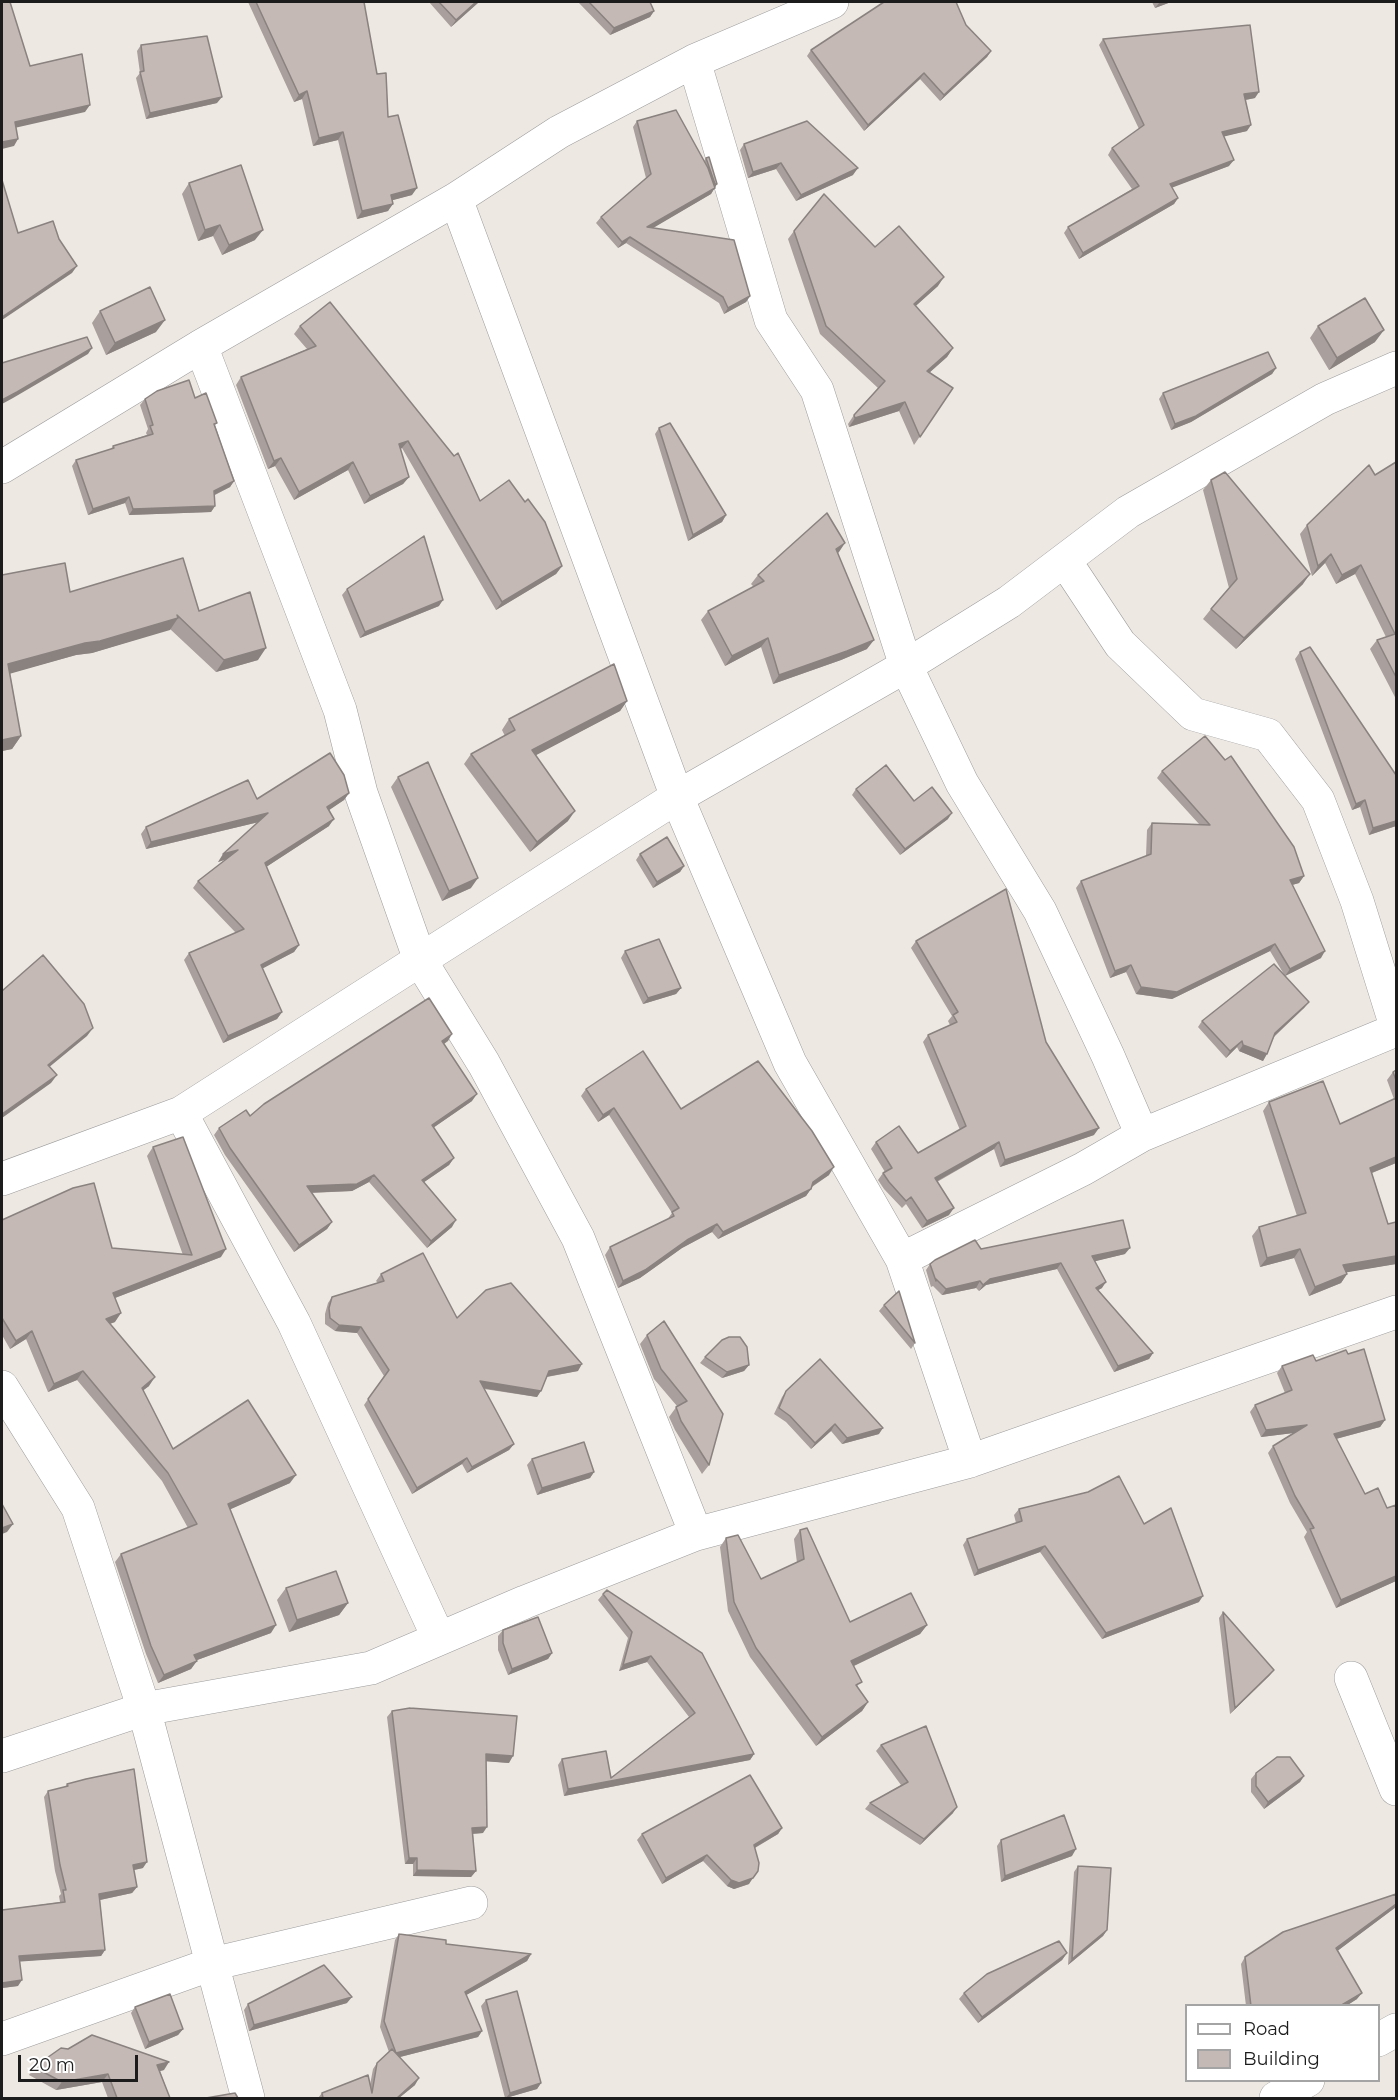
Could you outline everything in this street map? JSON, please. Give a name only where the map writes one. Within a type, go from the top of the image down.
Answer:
[{"type":"street","points":[[2,467],[201,346],[456,199],[559,132],[694,61],[832,2]]},
{"type":"street","points":[[694,61],[771,320],[817,390],[906,666],[962,783],[1040,912],[1108,1056],[1142,1135]]},
{"type":"street","points":[[456,199],[676,797],[790,1063],[902,1259],[970,1461]]},
{"type":"street","points":[[201,346],[340,711],[361,794],[420,960],[484,1064],[578,1239],[696,1534]]},
{"type":"street","points":[[2,1179],[181,1113],[676,797],[906,666],[1009,602],[1128,512],[1325,399],[1396,368]]},
{"type":"street","points":[[902,1259],[1083,1169],[1142,1135],[1396,1028],[1358,902],[1318,800],[1268,735],[1193,714],[1120,644],[1065,561]]},
{"type":"street","points":[[181,1113],[294,1323],[439,1639]]},
{"type":"street","points":[[2,1756],[144,1709],[371,1668],[696,1534],[970,1461],[1396,1312]]},
{"type":"street","points":[[2,1387],[78,1508],[144,1709],[248,2098]]},
{"type":"street","points":[[1351,1678],[1396,1789]]},
{"type":"street","points":[[144,1709],[248,2098]]},
{"type":"street","points":[[2,2039],[212,1964],[471,1903]]},
{"type":"street","points":[[1380,2039],[1396,2030]]},
{"type":"street","points":[[1276,2098],[1304,2082]]},
{"type":"building","points":[[2,2],[10,2],[30,66],[82,54],[90,105],[15,122],[18,139],[2,142]]},
{"type":"building","points":[[256,2],[364,2],[377,74],[386,73],[388,117],[398,115],[417,188],[391,195],[393,204],[362,211],[343,132],[319,138],[307,91],[299,95]]},
{"type":"building","points":[[439,2],[476,2],[456,20]]},
{"type":"building","points":[[589,2],[650,2],[654,11],[614,28]]},
{"type":"building","points":[[884,2],[956,2],[966,25],[991,51],[944,95],[924,73],[868,125],[811,50]]},
{"type":"building","points":[[1250,25],[1259,92],[1244,94],[1251,125],[1222,132],[1234,160],[1170,184],[1178,198],[1083,253],[1068,227],[1139,186],[1112,148],[1144,125],[1103,39]]},
{"type":"building","points":[[207,36],[222,97],[150,113],[140,72],[144,71],[141,45]]},
{"type":"building","points":[[676,110],[708,168],[715,188],[647,227],[734,240],[750,296],[728,308],[723,297],[630,237],[622,242],[601,217],[651,174],[637,121]]},
{"type":"building","points":[[807,121],[858,168],[801,195],[781,163],[753,172],[744,144]]},
{"type":"building","points":[[709,157],[717,184],[715,184],[706,158]]},
{"type":"building","points":[[241,165],[263,230],[229,245],[220,225],[205,230],[189,183]]},
{"type":"building","points":[[2,180],[18,233],[53,221],[59,239],[77,266],[2,317]]},
{"type":"building","points":[[824,194],[875,247],[899,226],[944,277],[914,304],[953,348],[927,371],[953,388],[920,437],[905,402],[855,418],[854,415],[885,381],[826,326],[794,231]]},
{"type":"building","points":[[150,287],[165,320],[115,343],[100,311]]},
{"type":"building","points":[[1365,298],[1384,330],[1337,358],[1318,326]]},
{"type":"building","points":[[330,302],[454,456],[458,453],[480,501],[509,480],[525,502],[528,499],[545,522],[562,566],[502,602],[408,441],[399,444],[409,477],[370,496],[353,462],[299,492],[281,458],[274,461],[241,377],[316,346],[300,326]]},
{"type":"building","points":[[87,337],[92,348],[2,400],[2,363]]},
{"type":"building","points":[[1268,352],[1276,368],[1196,416],[1175,424],[1163,393]]},
{"type":"building","points":[[189,380],[195,398],[206,393],[234,481],[214,491],[215,506],[133,509],[129,497],[93,509],[76,460],[153,434],[150,426],[153,425],[145,399],[157,391]]},
{"type":"building","points":[[670,423],[726,515],[693,535],[659,428]]},
{"type":"building","points":[[1396,462],[1396,677],[1377,640],[1395,634],[1361,565],[1342,575],[1331,554],[1318,566],[1307,525],[1369,465],[1375,475]]},
{"type":"building","points":[[1225,472],[1310,574],[1244,638],[1211,609],[1237,579],[1211,480]]},
{"type":"building","points":[[827,513],[845,543],[836,549],[874,640],[779,675],[768,638],[732,656],[708,611],[764,581],[758,575]]},
{"type":"building","points":[[424,536],[443,600],[365,632],[347,589]]},
{"type":"building","points":[[183,558],[199,611],[250,592],[266,648],[224,660],[177,615],[178,618],[100,641],[8,664],[21,736],[2,740],[2,575],[65,563],[70,592]]},
{"type":"building","points":[[1310,647],[1396,775],[1396,821],[1373,828],[1365,800],[1356,804],[1300,652]]},
{"type":"building","points":[[614,664],[627,701],[532,750],[575,811],[537,842],[471,754],[515,730],[509,719]]},
{"type":"building","points":[[1205,736],[1225,760],[1231,756],[1294,847],[1304,876],[1290,880],[1325,951],[1290,969],[1275,944],[1177,992],[1141,987],[1131,965],[1115,971],[1081,881],[1151,854],[1152,823],[1210,825],[1162,771]]},
{"type":"building","points":[[330,753],[344,775],[349,793],[327,807],[334,819],[265,863],[299,945],[261,965],[282,1012],[228,1036],[189,953],[244,929],[198,881],[238,850],[223,854],[268,813],[151,842],[146,827],[248,780],[257,799]]},
{"type":"building","points":[[428,762],[478,878],[449,891],[398,777]]},
{"type":"building","points":[[886,765],[914,801],[932,787],[952,813],[905,849],[856,789]]},
{"type":"building","points":[[667,837],[684,866],[657,882],[640,854]]},
{"type":"building","points":[[1006,889],[1046,1042],[1099,1128],[1005,1160],[999,1142],[935,1178],[954,1208],[927,1221],[911,1197],[906,1201],[883,1173],[892,1168],[876,1142],[899,1126],[918,1153],[966,1126],[928,1035],[957,1022],[953,1015],[958,1012],[916,941]]},
{"type":"building","points":[[659,939],[681,988],[648,998],[625,951]]},
{"type":"building","points":[[43,955],[84,1004],[93,1028],[48,1065],[57,1075],[2,1114],[2,991]]},
{"type":"building","points":[[1274,964],[1309,1002],[1275,1033],[1267,1054],[1243,1045],[1242,1041],[1230,1051],[1202,1021]]},
{"type":"building","points":[[429,998],[452,1034],[442,1041],[477,1094],[432,1125],[454,1158],[422,1180],[456,1220],[431,1241],[374,1175],[357,1184],[307,1186],[332,1222],[299,1245],[230,1148],[219,1128],[246,1110],[250,1116],[264,1104]]},
{"type":"building","points":[[643,1051],[681,1109],[758,1061],[812,1131],[834,1167],[813,1182],[811,1189],[723,1232],[717,1224],[687,1240],[645,1270],[623,1281],[610,1247],[674,1216],[672,1212],[679,1208],[614,1108],[603,1115],[586,1089]]},
{"type":"building","points":[[1323,1081],[1340,1124],[1396,1098],[1396,1157],[1370,1168],[1388,1224],[1396,1222],[1396,1256],[1343,1265],[1347,1274],[1315,1287],[1300,1249],[1267,1258],[1259,1227],[1306,1213],[1269,1102]]},
{"type":"building","points":[[183,1137],[226,1249],[113,1293],[121,1313],[106,1319],[155,1377],[142,1388],[173,1449],[248,1400],[296,1475],[228,1504],[276,1625],[194,1655],[197,1661],[164,1675],[151,1646],[121,1554],[197,1524],[168,1473],[83,1371],[54,1384],[32,1331],[16,1341],[2,1318],[2,1220],[73,1188],[94,1183],[112,1248],[192,1255],[153,1147]]},
{"type":"building","points":[[1123,1220],[1130,1248],[1092,1256],[1106,1282],[1096,1288],[1153,1353],[1118,1366],[1061,1263],[990,1279],[983,1285],[980,1281],[946,1289],[936,1279],[936,1281],[930,1264],[975,1240],[981,1249]]},
{"type":"building","points":[[423,1253],[457,1318],[486,1290],[511,1283],[582,1364],[549,1371],[541,1391],[480,1381],[514,1444],[472,1467],[467,1458],[417,1488],[368,1399],[389,1370],[361,1327],[339,1325],[330,1318],[329,1308],[332,1297],[384,1281],[381,1274]]},
{"type":"building","points":[[899,1291],[915,1343],[884,1305]]},
{"type":"building","points":[[664,1321],[723,1414],[709,1465],[681,1421],[676,1407],[687,1401],[661,1369],[647,1335]]},
{"type":"building","points":[[729,1337],[740,1337],[747,1347],[749,1365],[727,1372],[705,1357],[722,1340]]},
{"type":"building","points":[[1364,1349],[1385,1420],[1334,1434],[1365,1494],[1378,1488],[1387,1508],[1396,1505],[1396,1576],[1341,1600],[1310,1529],[1314,1528],[1295,1496],[1273,1446],[1307,1425],[1266,1430],[1255,1405],[1292,1390],[1282,1366],[1313,1355],[1316,1361],[1346,1350],[1348,1354]]},
{"type":"building","points":[[820,1359],[883,1428],[847,1438],[835,1424],[815,1443],[790,1416],[779,1408],[786,1391]]},
{"type":"building","points":[[584,1442],[594,1472],[542,1488],[532,1459]]},
{"type":"building","points":[[1119,1476],[1144,1524],[1171,1508],[1203,1596],[1106,1633],[1045,1546],[978,1570],[967,1539],[1022,1521],[1019,1509],[1088,1492]]},
{"type":"building","points":[[2,1504],[13,1524],[2,1528]]},
{"type":"building","points":[[807,1528],[850,1622],[911,1593],[927,1625],[851,1661],[862,1682],[856,1685],[868,1702],[822,1737],[756,1648],[734,1602],[726,1538],[738,1535],[761,1579],[804,1559],[800,1530]]},
{"type":"building","points":[[336,1571],[348,1603],[297,1620],[286,1588]]},
{"type":"building","points":[[607,1590],[702,1653],[754,1754],[568,1789],[562,1759],[606,1751],[611,1778],[695,1713],[651,1656],[623,1665],[632,1632],[603,1594]]},
{"type":"building","points":[[1223,1612],[1274,1670],[1235,1708]]},
{"type":"building","points":[[538,1617],[552,1653],[512,1669],[503,1643],[503,1630]]},
{"type":"building","points":[[410,1708],[517,1716],[513,1756],[486,1754],[487,1827],[472,1828],[476,1871],[417,1870],[417,1858],[409,1858],[392,1711]]},
{"type":"building","points":[[926,1726],[957,1807],[924,1839],[870,1803],[908,1782],[881,1745]]},
{"type":"building","points":[[1277,1757],[1290,1757],[1304,1776],[1268,1802],[1256,1786],[1256,1773]]},
{"type":"building","points":[[134,1769],[147,1862],[133,1865],[137,1887],[99,1894],[105,1950],[19,1956],[22,1980],[2,1983],[2,1910],[65,1902],[63,1890],[66,1890],[48,1791],[86,1779]]},
{"type":"building","points":[[750,1775],[782,1828],[754,1845],[759,1863],[758,1871],[753,1878],[739,1883],[731,1880],[707,1855],[666,1878],[642,1834]]},
{"type":"building","points":[[1064,1815],[1076,1849],[1005,1876],[1001,1840]]},
{"type":"building","points":[[1078,1866],[1111,1868],[1107,1930],[1072,1959]]},
{"type":"building","points":[[1396,1894],[1396,1904],[1336,1948],[1362,1993],[1343,2004],[1251,2004],[1245,1957],[1283,1932]]},
{"type":"building","points":[[399,1934],[446,1940],[446,1944],[531,1954],[465,1992],[482,2031],[396,2053],[384,2021]]},
{"type":"building","points":[[1059,1941],[1067,1953],[982,2017],[964,1993],[987,1974]]},
{"type":"building","points":[[324,1965],[352,1997],[254,2025],[248,2004]]},
{"type":"building","points":[[517,1991],[541,2083],[510,2093],[486,2000]]},
{"type":"building","points":[[170,1994],[183,2029],[149,2042],[135,2007]]},
{"type":"building","points":[[92,2035],[169,2062],[157,2065],[170,2098],[117,2098],[108,2074],[62,2082],[34,2067],[61,2048],[68,2049]]},
{"type":"building","points":[[392,2049],[419,2078],[397,2098],[323,2098],[322,2093],[368,2075],[372,2093],[377,2063]]},
{"type":"building","points":[[235,2093],[238,2098],[206,2098]]}]
